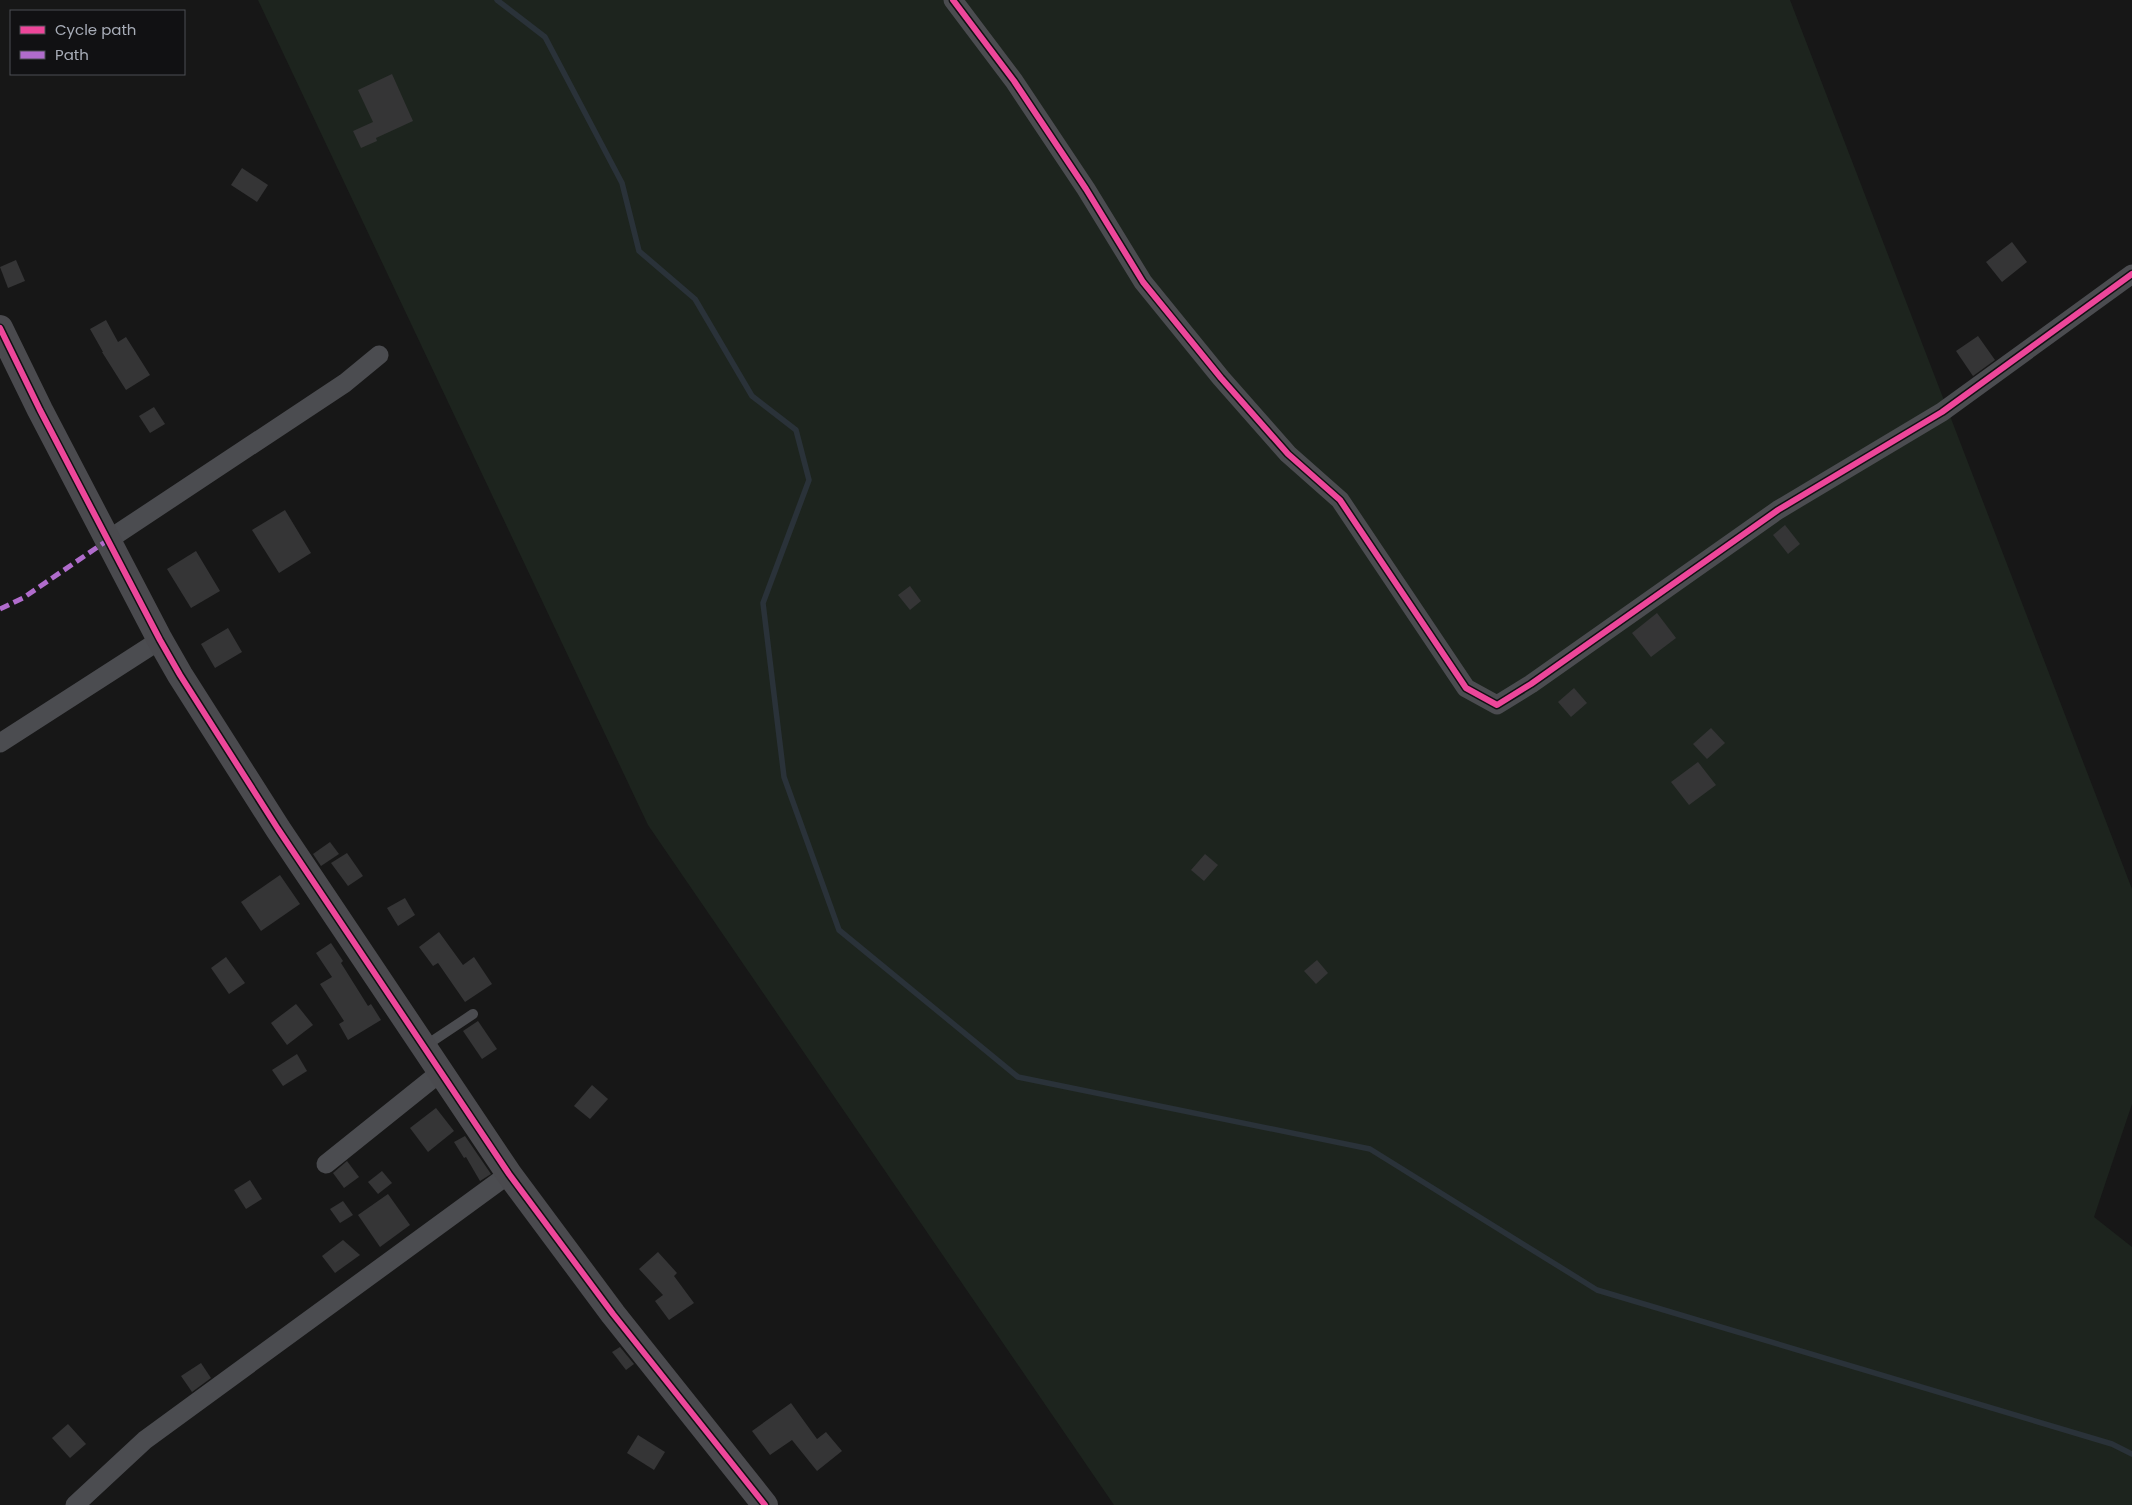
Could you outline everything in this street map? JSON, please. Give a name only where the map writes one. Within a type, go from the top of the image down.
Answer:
[{"type":"street","points":[[953,0],[1014,81],[1086,189],[1143,282],[1221,378],[1288,454],[1340,500],[1466,688],[1497,705],[1531,684],[1778,510],[1942,412],[2132,274]]},
{"type":"street","points":[[0,328],[40,410],[160,640],[180,675],[278,828],[509,1174],[614,1314],[764,1505]]},
{"type":"street","points":[[108,540],[346,384],[379,355]]},
{"type":"street","points":[[0,743],[160,640]]},
{"type":"street","points":[[326,1164],[442,1071]]},
{"type":"street","points":[[75,1505],[145,1440],[509,1174]]},
{"type":"lane","points":[[425,1046],[473,1014]]},
{"type":"shaded area","points":[[258,0],[1790,0],[2132,889],[2132,1104],[2094,1217],[2132,1247],[2132,1505],[1114,1505],[648,825]]},
{"type":"building","points":[[392,74],[413,121],[376,138],[377,141],[361,148],[353,131],[373,122],[358,90]]},
{"type":"building","points":[[242,168],[268,185],[257,202],[231,185]]},
{"type":"building","points":[[2012,242],[2027,262],[2002,282],[1986,262]]},
{"type":"building","points":[[16,260],[25,281],[8,288],[0,267]]},
{"type":"building","points":[[106,320],[118,342],[126,337],[150,375],[126,390],[90,329]]},
{"type":"building","points":[[1978,336],[1995,360],[1973,376],[1956,351]]},
{"type":"building","points":[[154,407],[165,424],[150,433],[139,416]]},
{"type":"building","points":[[285,510],[311,553],[279,573],[252,530]]},
{"type":"building","points":[[1785,525],[1800,544],[1788,554],[1773,535]]},
{"type":"building","points":[[196,551],[220,591],[191,608],[167,569]]},
{"type":"building","points":[[910,586],[921,601],[910,610],[898,595]]},
{"type":"building","points":[[1657,613],[1676,638],[1651,657],[1632,633]]},
{"type":"building","points":[[228,628],[242,652],[215,668],[201,644]]},
{"type":"building","points":[[1574,688],[1587,703],[1571,717],[1558,702]]},
{"type":"building","points":[[1711,728],[1725,743],[1707,759],[1693,744]]},
{"type":"building","points":[[1698,762],[1716,785],[1689,805],[1671,782]]},
{"type":"building","points":[[330,842],[339,854],[321,866],[313,854]]},
{"type":"building","points":[[347,853],[363,876],[348,886],[331,863]]},
{"type":"building","points":[[1205,854],[1218,865],[1204,881],[1191,870]]},
{"type":"building","points":[[280,875],[300,904],[261,931],[241,902]]},
{"type":"building","points":[[405,898],[415,915],[398,926],[387,908]]},
{"type":"building","points":[[439,932],[463,965],[474,957],[492,984],[465,1002],[438,963],[433,966],[419,947]]},
{"type":"building","points":[[331,943],[343,961],[341,963],[368,1006],[371,1004],[381,1020],[348,1040],[339,1024],[344,1021],[320,984],[332,977],[316,953]]},
{"type":"building","points":[[226,957],[245,983],[229,994],[211,968]]},
{"type":"building","points":[[1317,960],[1328,973],[1316,984],[1304,971]]},
{"type":"building","points":[[296,1004],[313,1025],[287,1045],[271,1023]]},
{"type":"building","points":[[478,1021],[497,1049],[482,1059],[463,1031]]},
{"type":"building","points":[[297,1054],[307,1071],[283,1086],[272,1070]]},
{"type":"building","points":[[592,1085],[608,1099],[590,1119],[574,1106]]},
{"type":"building","points":[[436,1108],[454,1131],[428,1152],[410,1128]]},
{"type":"building","points":[[465,1136],[491,1174],[480,1181],[466,1157],[464,1158],[454,1142]]},
{"type":"building","points":[[347,1161],[359,1177],[344,1188],[333,1173]]},
{"type":"building","points":[[382,1171],[392,1183],[378,1194],[368,1182]]},
{"type":"building","points":[[250,1180],[262,1199],[246,1209],[234,1190]]},
{"type":"building","points":[[388,1194],[410,1225],[380,1247],[358,1215]]},
{"type":"building","points":[[343,1201],[353,1215],[340,1223],[330,1209]]},
{"type":"building","points":[[343,1240],[360,1255],[335,1273],[322,1256]]},
{"type":"building","points":[[658,1252],[677,1273],[674,1276],[694,1303],[669,1320],[655,1301],[663,1295],[639,1269]]},
{"type":"building","points":[[620,1347],[634,1364],[626,1370],[612,1352]]},
{"type":"building","points":[[201,1363],[211,1378],[192,1392],[181,1376]]},
{"type":"building","points":[[791,1403],[817,1439],[826,1432],[842,1451],[817,1471],[792,1440],[770,1455],[752,1431]]},
{"type":"building","points":[[68,1424],[86,1444],[70,1458],[52,1438]]},
{"type":"building","points":[[638,1435],[665,1452],[654,1470],[627,1453]]},
{"type":"waterway","points":[[497,0],[545,37],[622,183],[639,251],[695,299],[752,396],[796,430],[809,480],[763,603],[784,777],[839,930],[1018,1077],[1370,1149],[1597,1290],[2112,1444],[2132,1454]]},
{"type":"marked path","points":[[0,609],[23,598],[108,540]]},
{"type":"cycle path","points":[[953,0],[1014,81],[1086,189],[1143,282],[1221,378],[1288,454],[1340,500],[1466,688],[1497,705],[1531,684],[1778,510],[1942,412],[2132,274]]},
{"type":"cycle path","points":[[0,328],[40,410],[160,640],[180,675],[278,829],[509,1174],[613,1314],[765,1505]]}]
